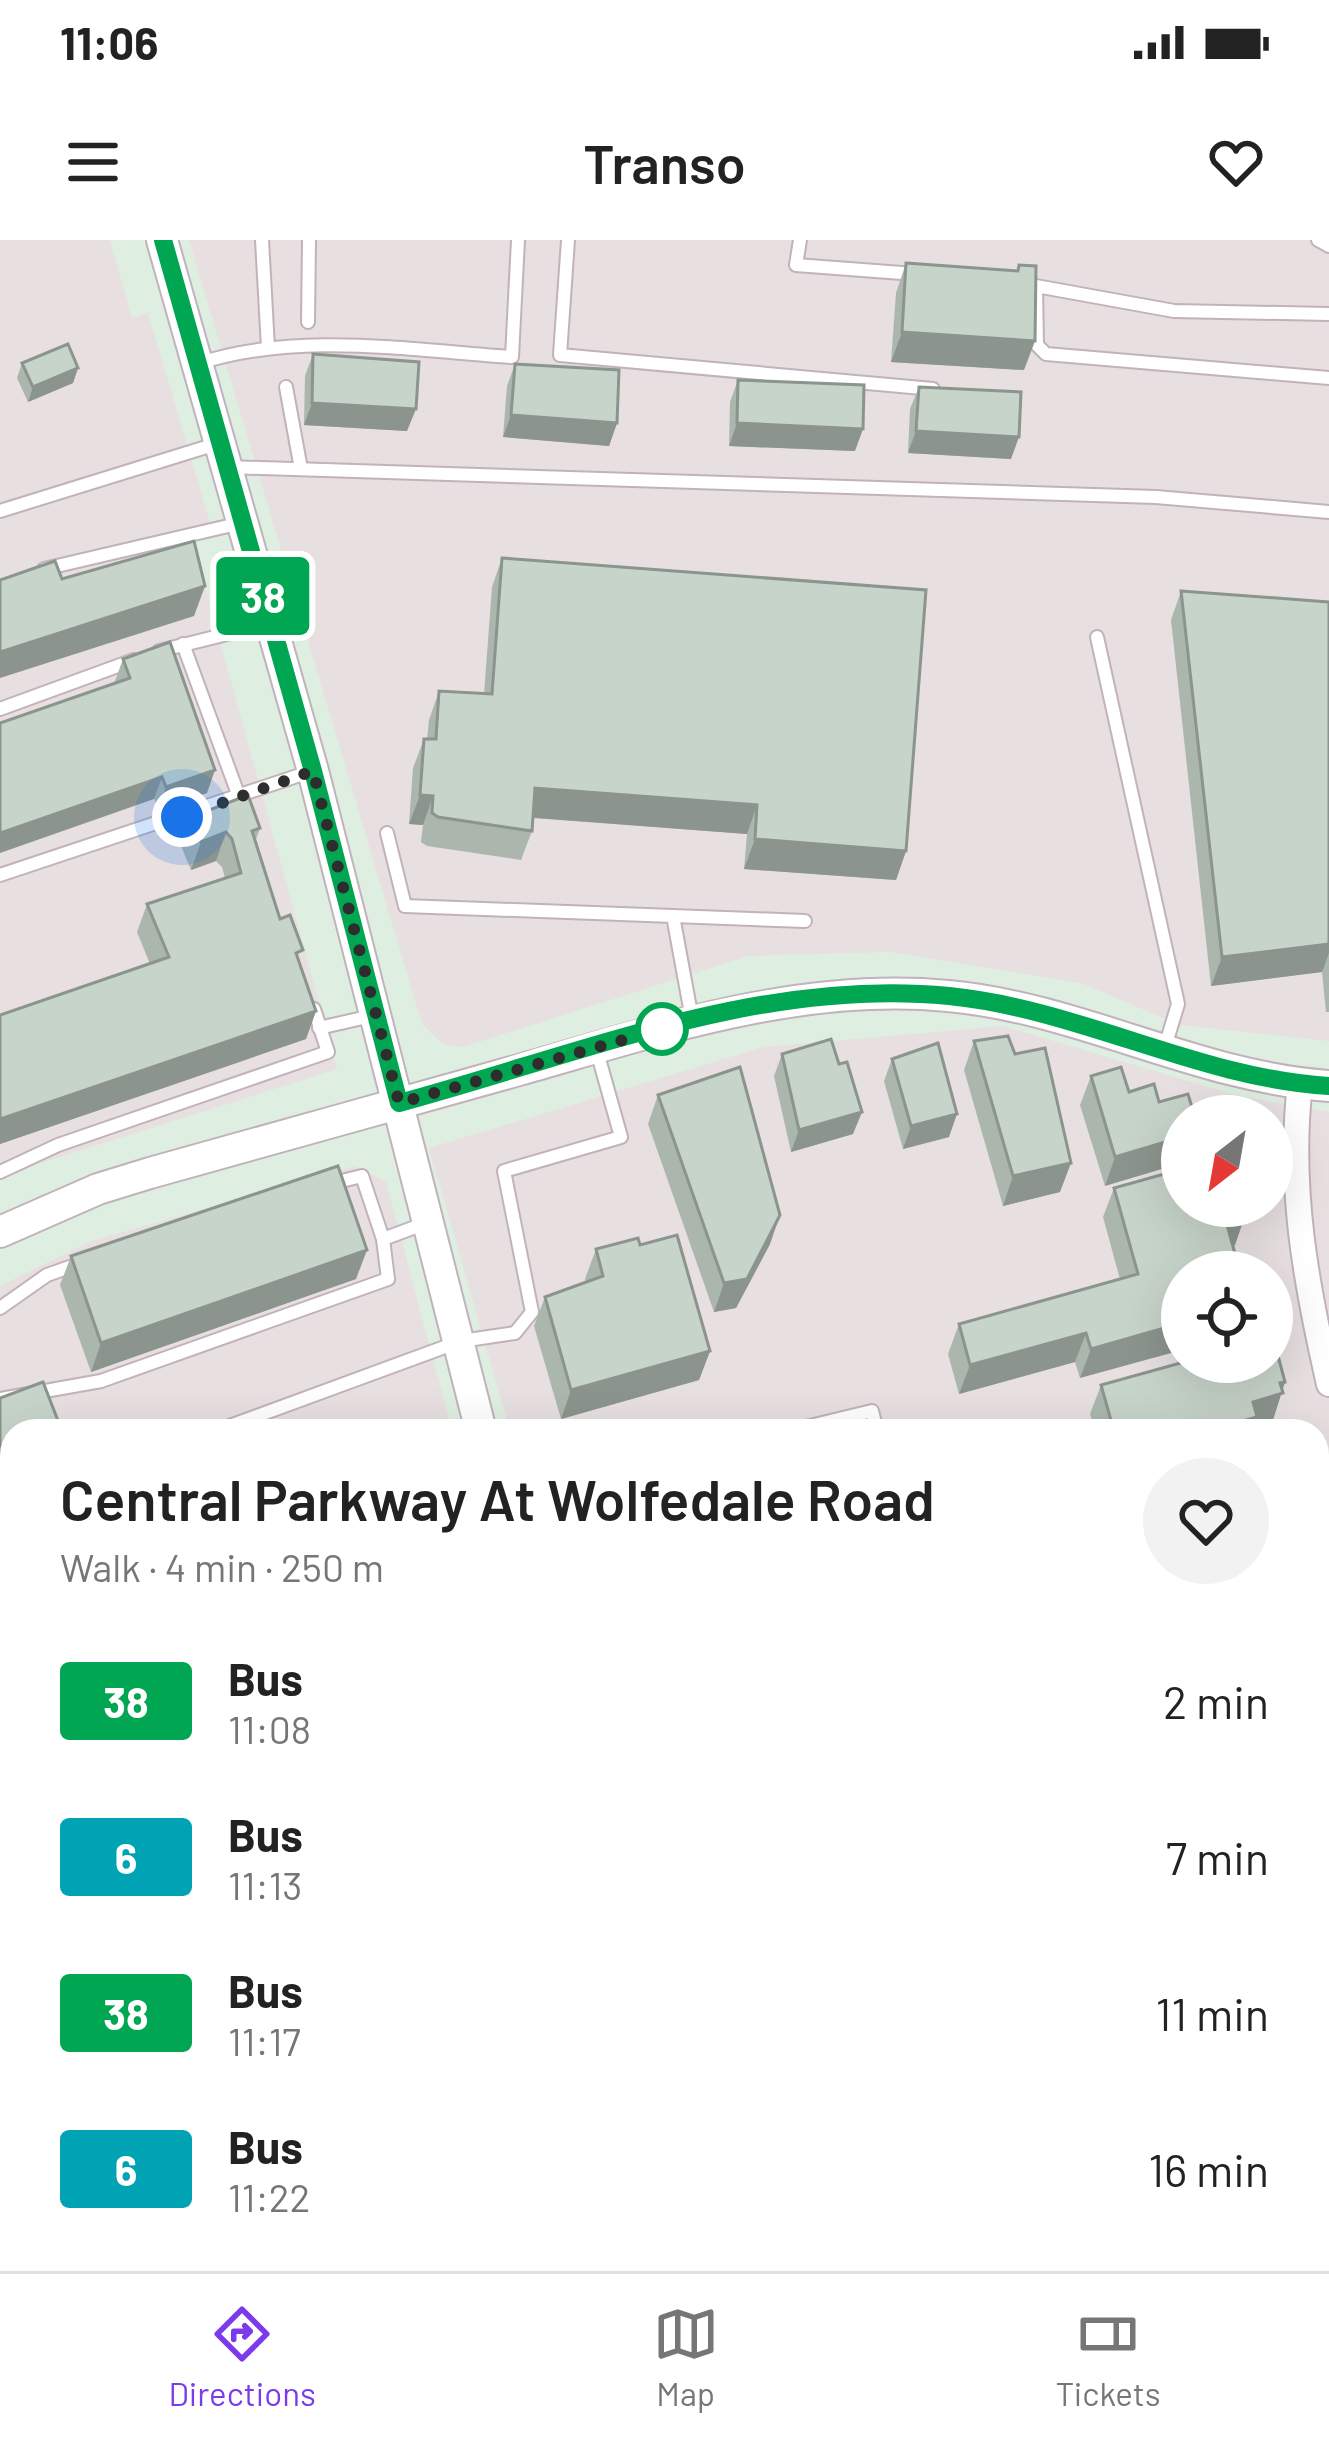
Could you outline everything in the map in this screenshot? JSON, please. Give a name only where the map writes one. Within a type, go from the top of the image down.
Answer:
[{"type":"street","points":[[162,240],[313,771],[478,1419]]},
{"type":"street","points":[[0,1232],[98,1189],[692,1020],[848,995],[950,996],[1062,1018],[1163,1051],[1314,1085],[1293,1142],[1304,1278],[1329,1384]]},
{"type":"lane","points":[[262,240],[268,348]]},
{"type":"lane","points":[[308,322],[310,240]]},
{"type":"lane","points":[[196,364],[247,348],[512,357],[518,240]]},
{"type":"lane","points":[[568,240],[560,356],[949,391]]},
{"type":"lane","points":[[800,240],[796,265],[942,277]]},
{"type":"lane","points":[[1318,240],[1329,246]]},
{"type":"lane","points":[[1012,284],[1174,311],[1329,314]]},
{"type":"lane","points":[[1036,286],[1037,345],[1046,354],[1329,378]]},
{"type":"lane","points":[[286,387],[301,469]]},
{"type":"lane","points":[[0,512],[222,455],[301,469],[1156,497],[1329,512]]},
{"type":"lane","points":[[20,576],[242,523]]},
{"type":"lane","points":[[0,709],[183,644],[270,623]]},
{"type":"lane","points":[[1097,637],[1178,1004],[1163,1051]]},
{"type":"lane","points":[[183,644],[238,794]]},
{"type":"lane","points":[[0,875],[313,771]]},
{"type":"lane","points":[[387,833],[405,907],[805,921]]},
{"type":"lane","points":[[673,916],[692,1020]]},
{"type":"lane","points":[[0,1172],[58,1145],[328,1052],[314,1009]]},
{"type":"lane","points":[[319,1028],[376,1015]]},
{"type":"lane","points":[[249,1419],[460,1342],[515,1333],[532,1312],[504,1171],[620,1137],[596,1048]]},
{"type":"lane","points":[[0,1399],[101,1381],[388,1279],[383,1239],[362,1176],[306,1189]]},
{"type":"lane","points":[[383,1239],[430,1222]]},
{"type":"lane","points":[[0,1308],[47,1276],[91,1260]]},
{"type":"lane","points":[[839,1419],[872,1411],[874,1419]]},
{"type":"shaded area","points":[[0,240],[110,240],[132,318],[148,313],[210,523],[190,531],[337,1069],[0,1176]]},
{"type":"shaded area","points":[[189,240],[1329,240],[1329,1041],[1180,1025],[1081,983],[890,952],[748,956],[463,1047],[443,1044],[422,1024]]},
{"type":"shaded area","points":[[1003,1026],[1235,1095],[1161,1095],[1161,1227],[1293,1227],[1293,1105],[1329,1112],[1329,1419],[507,1419],[429,1148],[764,1047]]},
{"type":"shaded area","points":[[355,1166],[386,1182],[449,1419],[0,1419],[0,1286],[91,1241]]},
{"type":"building","points":[[906,263],[1018,271],[1019,265],[1036,266],[1035,341],[902,332]]},
{"type":"building","points":[[68,344],[78,368],[33,387],[22,363]]},
{"type":"building","points":[[313,354],[419,362],[416,409],[312,403]]},
{"type":"building","points":[[515,364],[619,370],[617,423],[511,415]]},
{"type":"building","points":[[738,380],[864,385],[863,429],[737,423]]},
{"type":"building","points":[[919,387],[1021,392],[1019,437],[916,431]]},
{"type":"building","points":[[194,541],[205,586],[0,652],[0,580],[55,561],[62,579]]},
{"type":"building","points":[[502,558],[926,590],[906,851],[755,839],[757,805],[535,788],[532,831],[432,813],[433,796],[420,795],[424,739],[436,739],[439,691],[492,694]]},
{"type":"building","points":[[1181,591],[1329,602],[1329,944],[1222,957]]},
{"type":"building","points":[[170,642],[215,770],[166,787],[162,777],[0,833],[0,723],[130,678],[123,659]]},
{"type":"building","points":[[248,795],[260,828],[252,831],[280,919],[290,915],[303,950],[296,953],[316,1011],[0,1119],[0,1015],[169,957],[147,904],[241,873],[226,832],[201,842],[191,817]]},
{"type":"building","points":[[1008,1036],[1015,1054],[1045,1048],[1071,1163],[1013,1176],[974,1041]]},
{"type":"building","points":[[831,1039],[839,1064],[847,1062],[862,1112],[799,1130],[782,1054]]},
{"type":"building","points":[[938,1043],[957,1114],[911,1126],[892,1059]]},
{"type":"building","points":[[740,1067],[780,1215],[747,1279],[724,1283],[658,1095]]},
{"type":"building","points":[[1121,1067],[1129,1092],[1154,1084],[1161,1101],[1161,1143],[1115,1157],[1091,1076]]},
{"type":"building","points":[[338,1166],[367,1250],[101,1343],[71,1256]]},
{"type":"building","points":[[1161,1175],[1161,1227],[1228,1227],[1234,1251],[1161,1251],[1161,1329],[1091,1349],[1086,1333],[970,1365],[959,1324],[1138,1274],[1114,1188]]},
{"type":"building","points":[[677,1235],[710,1351],[571,1390],[545,1297],[603,1276],[596,1249],[638,1238],[640,1245]]},
{"type":"building","points":[[1161,1368],[1161,1383],[1280,1383],[1283,1393],[1253,1402],[1257,1417],[1250,1419],[1111,1419],[1101,1385]]},
{"type":"building","points":[[43,1382],[57,1419],[0,1419],[0,1398]]},
{"type":"bus line","name":"38","points":[[163,240],[313,771],[399,1103],[739,1009],[894,993],[1016,1006],[1225,1069],[1329,1086]]},
{"type":"route","points":[[182,817],[229,796],[313,771],[399,1103],[662,1029]]}]
